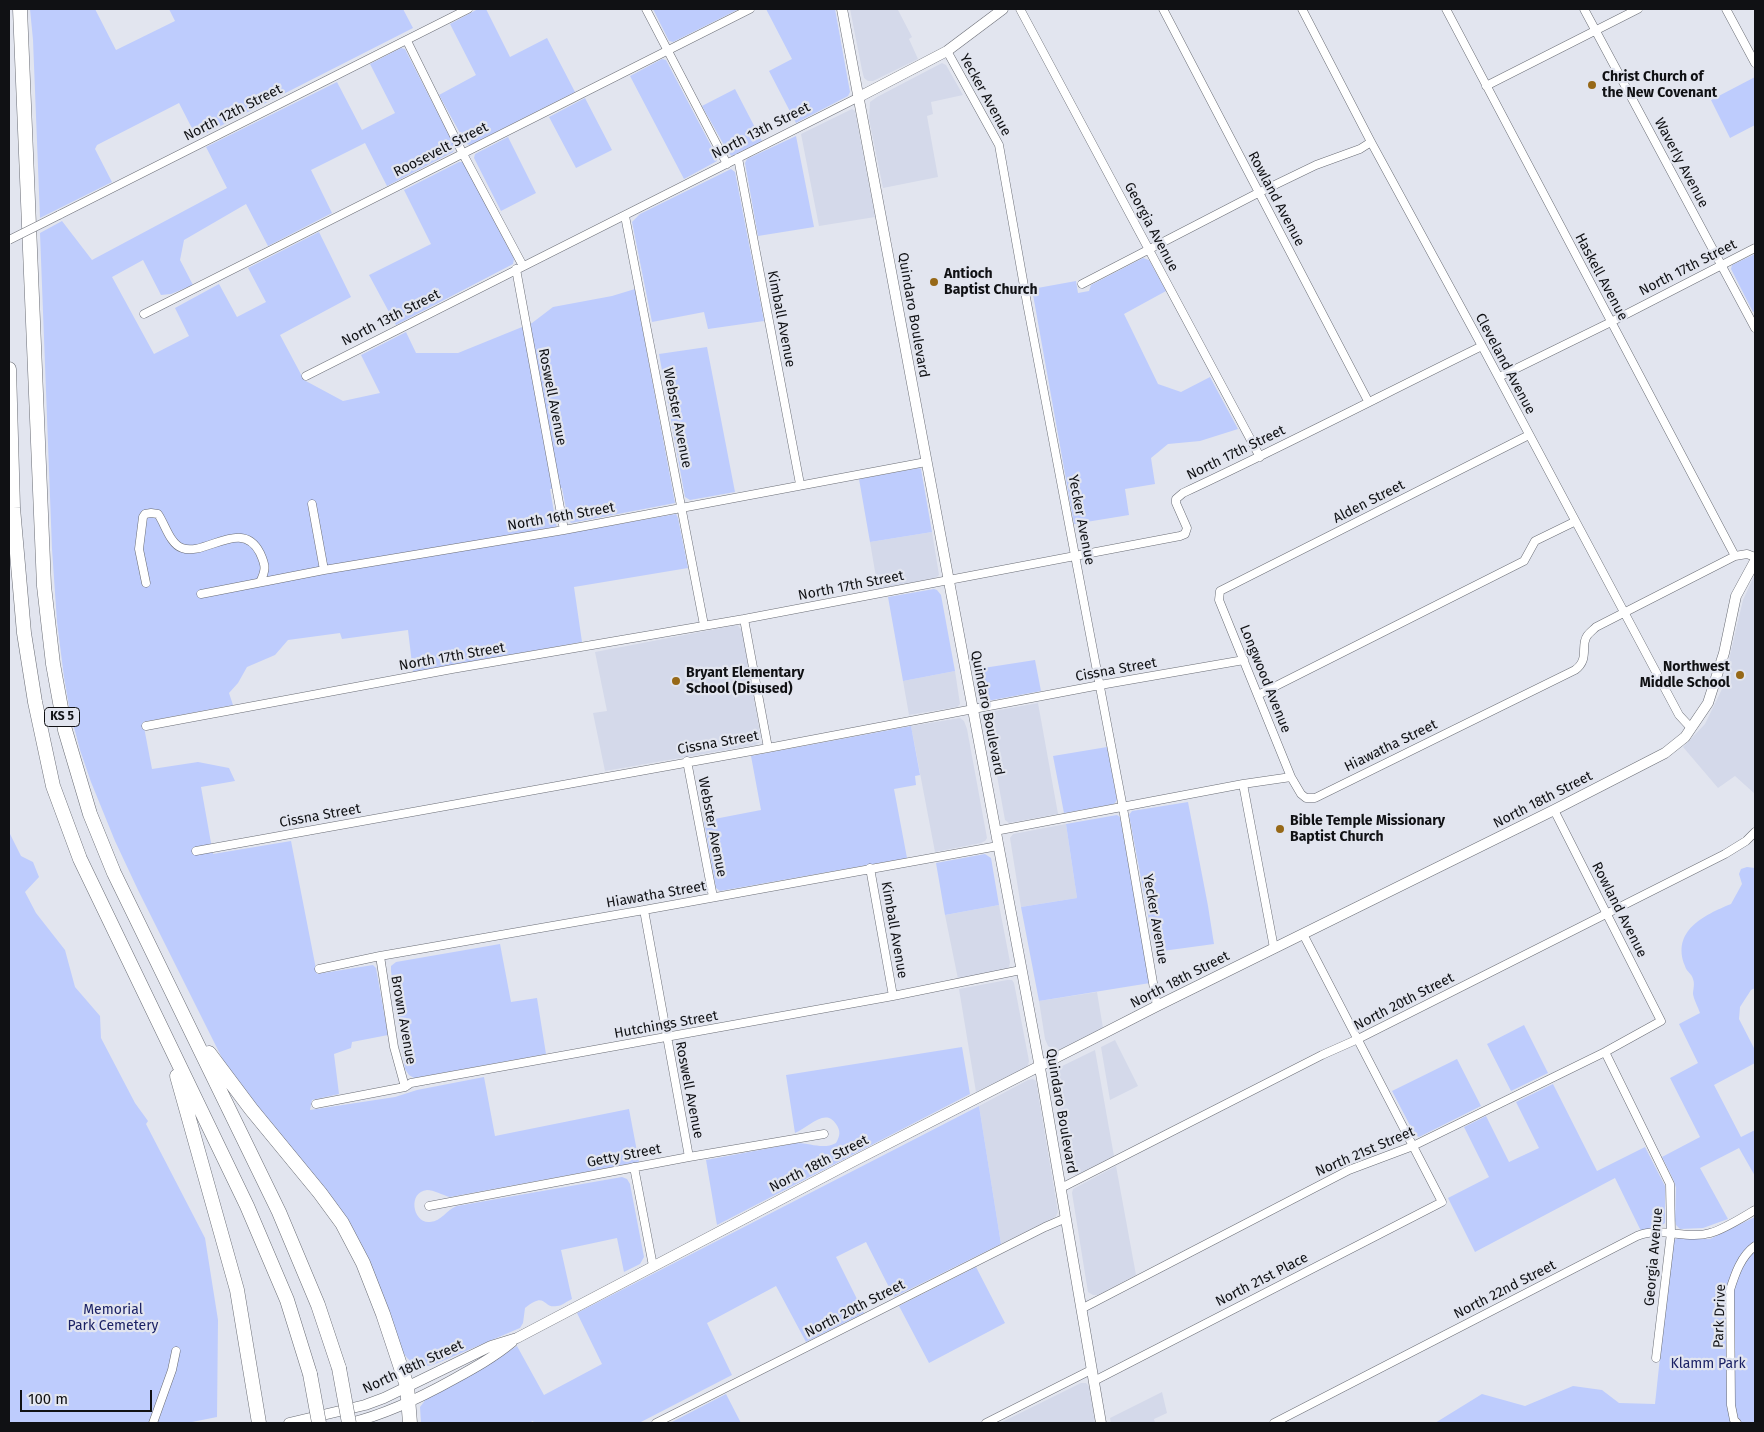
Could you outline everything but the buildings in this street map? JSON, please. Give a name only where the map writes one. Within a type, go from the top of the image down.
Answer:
[{"type":"highway","name":"KS 5","points":[[20,9],[44,586],[53,664],[64,730],[90,814],[114,873],[279,1212],[318,1304],[339,1368],[349,1423]]},
{"type":"highway","name":"KS 5","points":[[9,369],[13,508],[24,633],[34,702],[53,786],[80,859],[247,1206],[287,1300],[310,1374],[319,1423]]},
{"type":"highway","points":[[190,1029],[342,1223],[367,1272],[383,1314],[407,1386],[410,1423]]},
{"type":"highway","points":[[168,1041],[237,1290],[259,1423]]},
{"type":"main road","name":"Quindaro Boulevard","points":[[842,9],[1040,1068],[1101,1423]]},
{"type":"main road","name":"North 13th Street","points":[[859,97],[947,51],[1003,9]]},
{"type":"main road","name":"North 18th Street","points":[[289,1423],[365,1405],[384,1398],[491,1346],[517,1338],[871,1152],[1040,1068],[1157,1006],[1554,810],[1665,753],[1685,737],[1708,703],[1724,653],[1736,596],[1755,559]]},
{"type":"main road","name":"North 18th Street","points":[[349,1423],[377,1416],[409,1402],[494,1357],[517,1338]]},
{"type":"street","name":"North 12th Street","points":[[9,240],[468,9]]},
{"type":"street","points":[[646,9],[727,164]]},
{"type":"street","name":"Roosevelt Street","points":[[144,314],[750,9]]},
{"type":"street","name":"Georgia Avenue","points":[[1020,9],[1260,457]]},
{"type":"street","name":"Rowland Avenue","points":[[1162,9],[1368,402]]},
{"type":"street","name":"Cleveland Avenue","points":[[1302,9],[1371,142],[1499,377],[1574,522],[1679,715],[1691,728]]},
{"type":"street","name":"Haskell Avenue","points":[[1446,9],[1735,556]]},
{"type":"street","name":"Waverly Avenue","points":[[1584,9],[1755,328]]},
{"type":"street","points":[[1486,86],[1638,9]]},
{"type":"street","points":[[1726,9],[1755,63]]},
{"type":"street","name":"Roswell Avenue","points":[[407,40],[519,268],[564,530]]},
{"type":"street","name":"Yecker Avenue","points":[[947,51],[999,145],[1027,303],[1123,808],[1157,1006]]},
{"type":"street","name":"North 13th Street","points":[[306,376],[859,97]]},
{"type":"street","points":[[1082,284],[1258,193],[1316,165],[1360,149],[1371,142]]},
{"type":"street","name":"Kimball Avenue","points":[[738,158],[800,484]]},
{"type":"street","name":"Webster Avenue","points":[[625,216],[704,626]]},
{"type":"street","name":"North 17th Street","points":[[1499,377],[1755,248]]},
{"type":"street","name":"North 17th Street","points":[[146,726],[452,669],[744,619],[1180,536],[1185,534],[1187,528],[1176,503],[1178,497],[1183,493],[1260,457],[1482,346]]},
{"type":"street","name":"Alden Street","points":[[1220,590],[1529,435]]},
{"type":"street","name":"North 16th Street","points":[[200,594],[324,570],[564,530],[800,484],[926,462]]},
{"type":"street","points":[[312,504],[324,570]]},
{"type":"street","points":[[146,583],[139,548],[143,518],[145,514],[151,513],[158,514],[174,542],[185,549],[197,548],[232,538],[243,539],[249,542],[256,548],[265,568],[260,582]]},
{"type":"street","points":[[1258,695],[1524,561],[1535,541],[1574,522]]},
{"type":"street","name":"Hiawatha Street","points":[[1291,778],[1300,794],[1306,798],[1315,798],[1575,670],[1581,666],[1583,661],[1586,638],[1596,627],[1735,556],[1747,554],[1755,559]]},
{"type":"street","name":"Longwood Avenue","points":[[1220,590],[1219,600],[1291,778]]},
{"type":"street","points":[[744,619],[768,748]]},
{"type":"street","name":"Cissna Street","points":[[196,851],[1244,660]]},
{"type":"street","name":"Webster Avenue","points":[[687,761],[713,897]]},
{"type":"street","points":[[995,830],[1123,808],[1243,784],[1291,778]]},
{"type":"street","points":[[1243,784],[1274,948]]},
{"type":"street","name":"Rowland Avenue","points":[[1554,810],[1661,1021]]},
{"type":"street","name":"North 20th Street","points":[[1061,1188],[1313,1059],[1358,1039],[1725,854],[1755,832]]},
{"type":"street","name":"Hiawatha Street","points":[[319,969],[380,956],[998,846]]},
{"type":"street","name":"Kimball Avenue","points":[[870,868],[893,996]]},
{"type":"street","name":"Roswell Avenue","points":[[644,910],[689,1157]]},
{"type":"street","points":[[1303,934],[1413,1146]]},
{"type":"street","name":"Brown Avenue","points":[[380,956],[394,1047],[405,1086]]},
{"type":"street","name":"Hutchings Street","points":[[316,1104],[405,1086],[411,1083],[667,1038],[1021,970]]},
{"type":"street","name":"North 21st Street","points":[[1081,1309],[1349,1170],[1413,1146],[1605,1052],[1661,1021]]},
{"type":"street","name":"Georgia Avenue","points":[[1605,1052],[1670,1184],[1671,1233],[1656,1358]]},
{"type":"street","name":"Getty Street","points":[[429,1206],[634,1167],[824,1134]]},
{"type":"street","name":"North 21st Place","points":[[1094,1381],[1442,1202],[1413,1146]]},
{"type":"street","points":[[634,1167],[653,1266]]},
{"type":"street","name":"North 22nd Street","points":[[1274,1423],[1637,1236],[1654,1231],[1711,1233],[1755,1210]]},
{"type":"street","name":"North 20th Street","points":[[656,1423],[1044,1227],[1066,1218]]},
{"type":"street","name":"Park Drive","points":[[1737,1423],[1734,1420],[1731,1405],[1730,1290],[1740,1263],[1755,1246]]},
{"type":"street","points":[[153,1423],[172,1370],[176,1351]]},
{"type":"street","points":[[986,1423],[1091,1370]]},
{"type":"shaded area","points":[[850,9],[900,9],[898,10],[912,37],[909,39],[918,59],[873,81],[868,81],[864,78],[862,70]]},
{"type":"shaded area","points":[[942,63],[946,65],[963,95],[931,102],[933,114],[927,116],[938,177],[883,188],[869,119],[870,102]]},
{"type":"shaded area","points":[[852,109],[855,111],[875,217],[819,226],[801,134]]},
{"type":"shaded area","points":[[932,532],[939,575],[935,578],[878,589],[870,542]]},
{"type":"shaded area","name":"Northwest Middle School","points":[[1755,574],[1755,794],[1735,776],[1718,788],[1683,747],[1705,724],[1722,689],[1743,600]]},
{"type":"shaded area","name":"Bryant Elementary School (Disused)","points":[[737,625],[742,630],[760,742],[755,745],[605,771],[593,713],[607,711],[595,652]]},
{"type":"shaded area","points":[[955,671],[960,704],[957,707],[909,715],[903,681]]},
{"type":"shaded area","points":[[1038,703],[1058,814],[1009,823],[1005,820],[986,715],[989,712]]},
{"type":"shaded area","points":[[960,718],[964,721],[967,729],[987,838],[981,843],[935,852],[911,726]]},
{"type":"shaded area","points":[[1066,824],[1077,898],[1021,907],[1010,838],[1013,834]]},
{"type":"shaded area","points":[[999,905],[1010,962],[1009,967],[958,979],[945,915]]},
{"type":"shaded area","points":[[1012,980],[1014,983],[1029,1061],[1028,1065],[1027,1068],[976,1092],[959,989]]},
{"type":"shaded area","points":[[1097,992],[1103,1028],[1060,1050],[1054,1050],[1048,1046],[1045,1039],[1039,1001]]},
{"type":"shaded area","points":[[1115,1040],[1138,1086],[1110,1100],[1101,1047]]},
{"type":"shaded area","points":[[1095,1050],[1114,1156],[1077,1175],[1072,1174],[1068,1170],[1053,1072]]},
{"type":"shaded area","points":[[1033,1079],[1036,1081],[1058,1212],[1052,1219],[1001,1244],[979,1106]]},
{"type":"shaded area","points":[[1116,1166],[1136,1275],[1098,1295],[1093,1295],[1088,1292],[1072,1193],[1073,1189]]},
{"type":"shaded area","points":[[1081,1383],[1086,1383],[1089,1386],[1095,1423],[1000,1423]]},
{"type":"shaded area","points":[[1162,1392],[1167,1413],[1154,1419],[1155,1423],[1111,1423],[1110,1418]]},
{"type":"green space","points":[[30,9],[95,9],[116,50],[175,21],[169,9],[403,9],[413,28],[197,138],[179,103],[97,145],[95,149],[112,182],[40,218],[33,40]]},
{"type":"green space","points":[[478,9],[486,9],[510,57],[547,38],[575,92],[470,145],[466,144],[439,95],[476,75],[450,24]]},
{"type":"green space","points":[[653,9],[739,9],[673,42],[669,41]]},
{"type":"green space","points":[[766,9],[835,9],[850,92],[848,96],[796,123],[769,71],[792,59]]},
{"type":"green space","points":[[401,48],[405,49],[455,147],[453,152],[387,186],[365,143],[311,170],[332,213],[268,246],[246,204],[184,240],[180,260],[193,285],[171,294],[161,295],[143,260],[112,277],[154,354],[189,336],[175,308],[219,284],[237,317],[266,302],[248,268],[319,232],[351,297],[280,335],[304,380],[343,401],[380,393],[361,355],[406,332],[416,353],[458,353],[532,323],[553,307],[612,296],[635,289],[675,503],[571,523],[568,519],[562,488],[550,489],[558,535],[676,514],[688,568],[574,587],[582,642],[413,672],[408,630],[342,639],[340,633],[288,640],[275,655],[247,667],[238,683],[229,693],[233,705],[143,722],[152,769],[198,762],[229,768],[235,781],[201,787],[213,854],[291,841],[317,974],[373,965],[376,968],[388,1035],[352,1042],[351,1048],[334,1054],[339,1094],[312,1100],[310,1110],[395,1097],[417,1090],[484,1077],[495,1136],[629,1109],[639,1162],[450,1197],[427,1190],[417,1196],[415,1202],[416,1213],[424,1221],[430,1222],[438,1220],[457,1206],[622,1177],[627,1179],[630,1184],[644,1257],[640,1264],[624,1272],[617,1238],[561,1250],[572,1299],[561,1305],[552,1306],[541,1300],[532,1303],[525,1308],[523,1323],[520,1328],[427,1366],[413,1363],[403,1352],[378,1283],[223,1060],[115,841],[80,750],[70,712],[57,622],[52,549],[40,233],[62,221],[92,260],[227,188],[206,147],[337,82],[362,130],[395,113],[370,64]]},
{"type":"green space","points":[[662,59],[666,60],[717,157],[717,161],[684,179],[630,76]]},
{"type":"green space","points":[[1755,77],[1755,125],[1730,138],[1711,100]]},
{"type":"green space","points":[[735,89],[762,141],[732,156],[729,154],[702,106]]},
{"type":"green space","points":[[585,98],[612,150],[576,168],[549,117]]},
{"type":"green space","points":[[796,136],[814,227],[758,236],[745,163],[747,159]]},
{"type":"green space","points":[[508,137],[536,193],[501,211],[474,158],[475,154]]},
{"type":"green space","points":[[459,162],[463,162],[514,259],[513,264],[396,325],[369,275],[431,244],[404,190]]},
{"type":"green space","points":[[731,169],[735,172],[764,321],[708,329],[704,312],[652,322],[632,222],[640,214]]},
{"type":"green space","points":[[1755,254],[1755,311],[1753,312],[1731,269],[1732,265]]},
{"type":"green space","points":[[1143,258],[1149,260],[1166,291],[1124,314],[1158,384],[1181,392],[1210,377],[1238,429],[1200,441],[1168,444],[1151,458],[1155,484],[1125,489],[1129,515],[1074,524],[1032,289],[1076,281],[1078,293],[1089,291],[1091,285]]},
{"type":"green space","points":[[707,347],[735,492],[690,500],[685,497],[659,354]]},
{"type":"green space","points":[[921,469],[932,532],[870,542],[859,479]]},
{"type":"green space","points":[[934,589],[941,595],[955,671],[903,681],[888,597]]},
{"type":"green space","points":[[1035,660],[1041,691],[987,701],[984,698],[980,691],[977,669]]},
{"type":"green space","points":[[911,726],[920,775],[915,776],[916,785],[894,789],[907,858],[720,891],[716,888],[704,821],[761,810],[751,756]]},
{"type":"green space","points":[[1107,747],[1117,800],[1114,804],[1064,813],[1053,756]]},
{"type":"green space","points":[[1188,802],[1214,944],[1155,952],[1129,815],[1132,811]]},
{"type":"green space","points":[[1117,815],[1120,817],[1150,983],[1039,1001],[1021,907],[1077,898],[1066,824]]},
{"type":"green space","name":"Memorial Park Cemetery","points":[[9,832],[21,856],[33,862],[39,877],[25,892],[36,913],[65,950],[75,987],[100,1016],[101,1038],[135,1103],[148,1121],[146,1124],[205,1238],[218,1320],[217,1417],[187,1423],[9,1423]]},
{"type":"green space","points":[[985,854],[991,858],[999,905],[945,915],[936,863]]},
{"type":"green space","points":[[1747,867],[1755,868],[1755,988],[1751,990],[1740,1007],[1739,1019],[1755,1050],[1755,1063],[1714,1085],[1741,1137],[1755,1130],[1755,1176],[1739,1148],[1700,1168],[1728,1219],[1703,1228],[1680,1229],[1676,1225],[1675,1220],[1676,1188],[1662,1157],[1700,1137],[1670,1078],[1698,1063],[1679,1024],[1700,1013],[1694,999],[1693,979],[1686,968],[1682,954],[1682,943],[1686,934],[1701,919],[1731,904],[1742,884],[1739,874],[1741,869]]},
{"type":"green space","points":[[500,944],[511,1002],[537,998],[546,1054],[414,1078],[409,1075],[405,1069],[391,966],[396,962]]},
{"type":"green space","points":[[1524,1025],[1548,1073],[1511,1091],[1487,1044]]},
{"type":"green space","points":[[962,1047],[970,1094],[717,1225],[706,1160],[797,1143],[826,1146],[836,1143],[839,1129],[832,1119],[822,1118],[816,1120],[795,1133],[786,1075]]},
{"type":"green space","points":[[1457,1059],[1481,1106],[1419,1137],[1415,1135],[1392,1091]]},
{"type":"green space","points":[[1553,1084],[1597,1171],[1645,1147],[1665,1186],[1665,1223],[1641,1231],[1615,1178],[1475,1252],[1448,1198],[1489,1177],[1464,1127],[1486,1116],[1509,1162],[1539,1148],[1516,1102]]},
{"type":"green space","points":[[979,1106],[1001,1244],[894,1297],[866,1242],[836,1257],[864,1313],[806,1342],[776,1286],[707,1323],[732,1375],[639,1423],[534,1423],[533,1421],[529,1423],[421,1423],[420,1407],[426,1399],[517,1346],[544,1395],[602,1364],[577,1313]]},
{"type":"green space","name":"Klamm Park","points":[[1755,1217],[1755,1423],[1435,1423],[1482,1394],[1525,1406],[1573,1386],[1602,1390],[1619,1403],[1655,1404],[1674,1240],[1678,1238],[1710,1239]]},
{"type":"green space","points":[[976,1267],[1005,1323],[929,1363],[899,1306]]},
{"type":"green space","points":[[726,1394],[741,1423],[670,1423]]},
{"type":"place","name":"Christ Church of the New Covenant","points":[[1592,85]]},
{"type":"place","name":"Antioch Baptist Church","points":[[934,282]]},
{"type":"place","name":"Northwest Middle School","points":[[1740,675]]},
{"type":"place","name":"Bryant Elementary School (Disused)","points":[[676,681]]},
{"type":"place","name":"Bible Temple Missionary Baptist Church","points":[[1280,829]]}]
